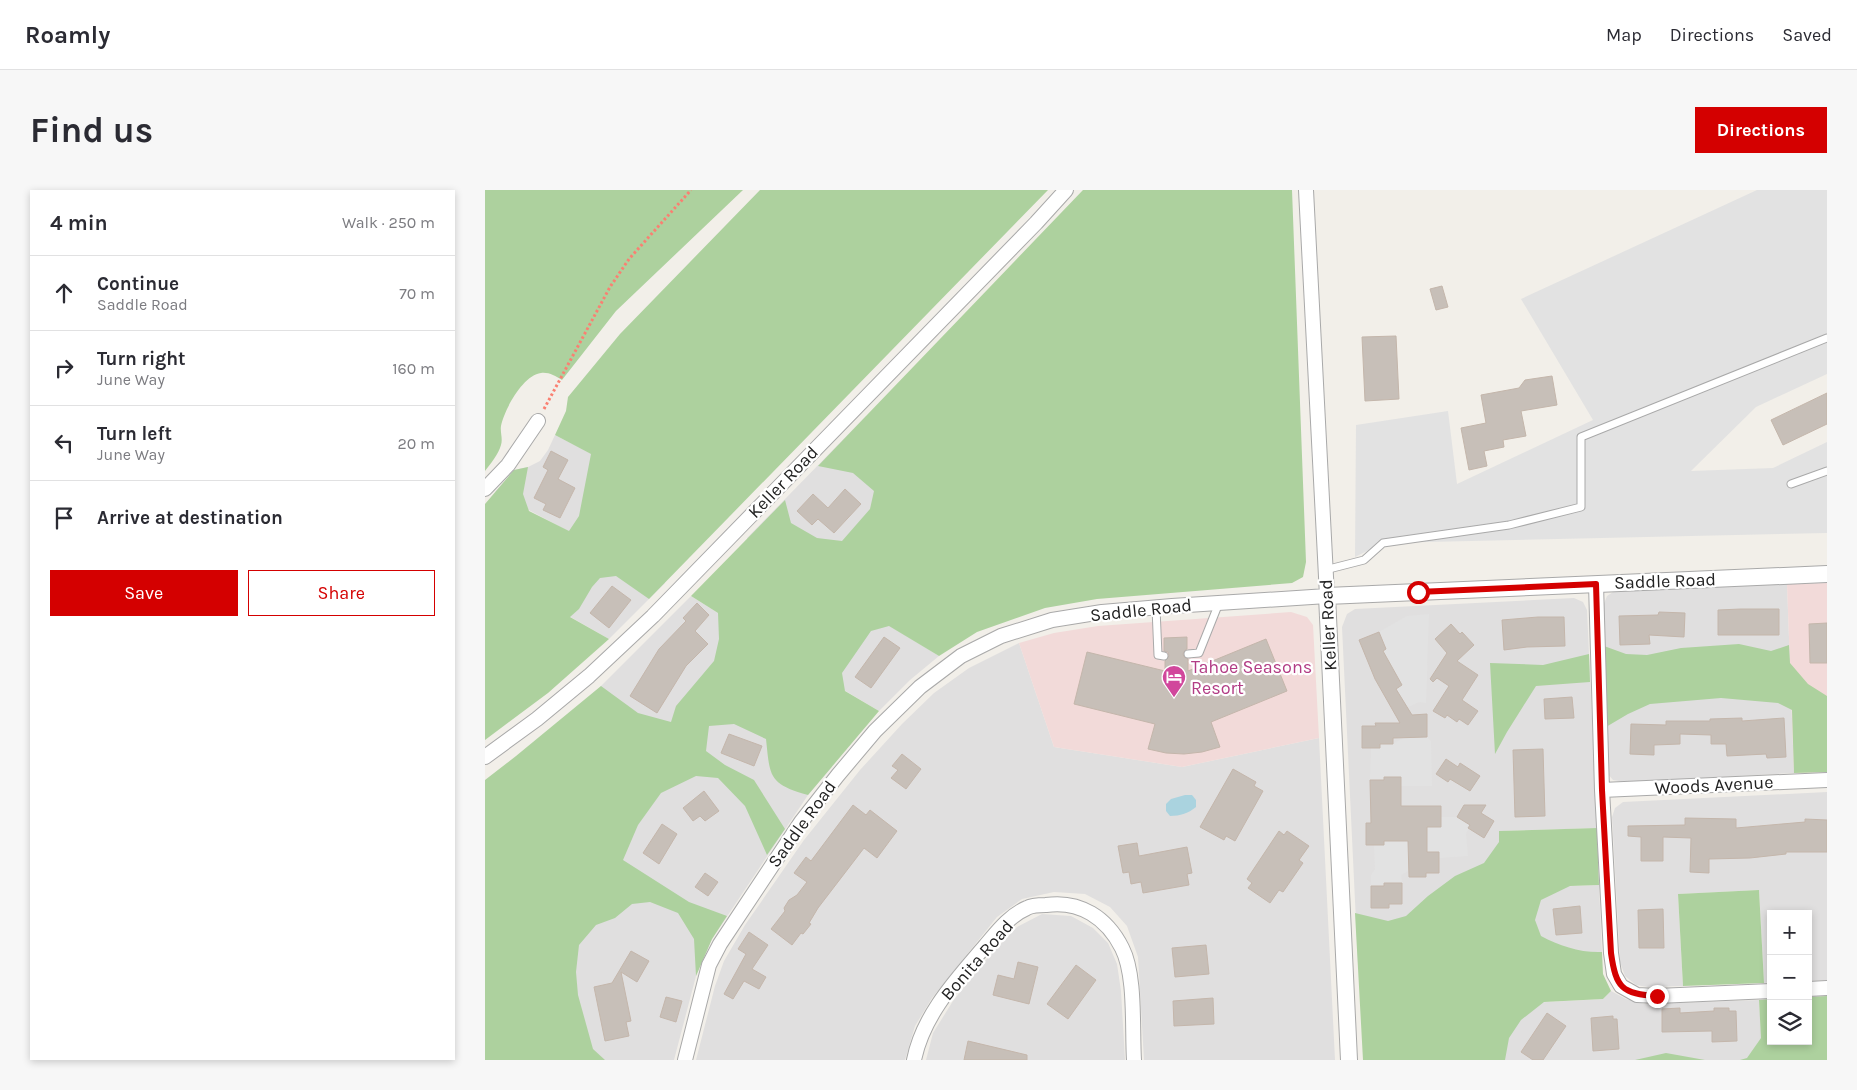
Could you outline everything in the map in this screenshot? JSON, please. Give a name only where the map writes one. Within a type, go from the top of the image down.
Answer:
[{"type":"street","name":"Keller Road","points":[[485,757],[537,719],[581,682],[653,616],[1066,190]]},
{"type":"street","name":"Keller Road","points":[[1306,190],[1349,1060]]},
{"type":"street","points":[[485,489],[508,465],[538,420]]},
{"type":"street","name":"Saddle Road","points":[[685,1060],[709,965],[720,944],[807,814],[875,731],[921,687],[961,656],[1001,636],[1052,620],[1102,612],[1219,603],[1327,596],[1827,574]]},
{"type":"street","points":[[1596,584],[1602,790],[1611,953],[1614,974],[1621,986],[1637,995],[1657,996],[1767,991]]},
{"type":"street","name":"Woods Avenue","points":[[1602,790],[1827,780]]},
{"type":"street","name":"Bonita Road","points":[[914,1060],[916,1048],[929,1019],[948,990],[1005,924],[1027,907],[1055,903],[1085,909],[1110,926],[1123,949],[1130,975],[1133,1060]]},
{"type":"street","points":[[1812,989],[1827,988]]},
{"type":"lane","points":[[1325,570],[1364,560],[1383,543],[1509,525],[1581,507],[1581,436],[1827,338]]},
{"type":"lane","points":[[1791,484],[1827,471]]},
{"type":"lane","points":[[1188,654],[1199,653],[1219,603]]},
{"type":"lane","points":[[1156,608],[1158,656],[1165,656]]},
{"type":"path","points":[[538,420],[610,287],[635,252],[691,190]]},
{"type":"shaded area","points":[[1757,190],[1827,190],[1827,374],[1756,407],[1691,471],[1773,468],[1827,442],[1827,533],[1383,543],[1355,557],[1356,425],[1448,411],[1457,484],[1593,420],[1521,299]]},
{"type":"shaded area","points":[[866,416],[940,487],[835,592],[939,656],[910,680],[879,711],[777,650],[747,538]]},
{"type":"shaded area","points":[[555,435],[592,454],[665,583],[609,639],[532,595],[583,539],[495,492],[514,470],[528,467],[540,461]]},
{"type":"shaded area","points":[[1827,583],[1827,772],[1794,773],[1787,584]]},
{"type":"shaded area","points":[[1787,584],[1794,773],[1625,782],[1613,780],[1608,774],[1603,606],[1607,596],[1616,590]]},
{"type":"shaded area","points":[[691,596],[777,650],[832,767],[808,795],[712,939],[696,976],[674,1060],[485,1060],[485,1043],[594,693]]},
{"type":"shaded area","points":[[1574,598],[1583,602],[1587,610],[1597,828],[1499,831],[1502,889],[1599,885],[1602,952],[1358,964],[1342,627],[1347,614],[1355,609]]},
{"type":"shaded area","points":[[1291,612],[1307,617],[1313,625],[1319,738],[1182,767],[1054,747],[1019,643],[1054,633],[1098,626]]},
{"type":"shaded area","points":[[1429,614],[1426,703],[1419,702],[1406,708],[1399,703],[1403,700],[1396,689],[1402,685],[1393,669],[1385,665],[1380,652],[1386,649],[1379,632],[1407,616]]},
{"type":"shaded area","points":[[1019,643],[1054,747],[1182,767],[1319,738],[1335,1060],[1144,1060],[1138,957],[1127,926],[1110,907],[1085,894],[1054,892],[1022,899],[997,917],[932,998],[915,1026],[905,1060],[696,1060],[715,986],[724,961],[745,925],[804,840],[860,770],[902,724],[934,693],[969,668]]},
{"type":"shaded area","points":[[1427,737],[1431,741],[1432,786],[1401,786],[1401,777],[1384,777],[1384,780],[1370,780],[1371,748],[1380,744],[1393,744],[1403,738]]},
{"type":"shaded area","points":[[1827,792],[1827,980],[1812,981],[1812,910],[1767,910],[1767,983],[1764,983],[1759,890],[1678,894],[1683,986],[1648,987],[1636,985],[1625,976],[1620,962],[1612,817],[1615,808],[1623,802]]},
{"type":"shaded area","points":[[1441,817],[1457,817],[1470,825],[1466,834],[1468,856],[1439,858],[1439,852],[1422,852],[1409,855],[1408,871],[1401,875],[1402,883],[1385,883],[1384,886],[1371,886],[1371,875],[1375,869],[1374,845],[1384,845],[1384,841],[1407,839],[1410,831],[1427,831],[1427,827]]},
{"type":"shaded area","points":[[1042,914],[1071,916],[1093,928],[1108,943],[1117,964],[1121,991],[1125,1060],[926,1060],[933,1033],[953,1001],[990,955],[1017,927]]},
{"type":"shaded area","points":[[1611,991],[1626,999],[1645,1004],[1759,1000],[1763,1060],[1496,1060],[1493,1005],[1603,999]]},
{"type":"green space","points":[[485,190],[743,190],[616,311],[562,380],[549,374],[541,373],[534,375],[521,386],[510,403],[503,419],[500,449],[485,471]]},
{"type":"green space","points":[[760,190],[1048,190],[649,599],[616,576],[600,578],[592,587],[579,609],[570,617],[609,639],[548,693],[485,740],[485,504],[514,470],[528,467],[523,494],[529,511],[569,531],[579,516],[591,454],[555,435],[566,411],[568,397],[620,334]]},
{"type":"green space","points":[[1083,190],[1292,190],[1306,562],[1303,577],[1292,583],[1097,599],[1045,608],[977,632],[939,656],[889,626],[871,631],[842,673],[845,691],[879,711],[808,795],[785,787],[773,777],[766,739],[734,724],[709,726],[706,751],[725,765],[754,780],[785,829],[767,855],[745,806],[718,778],[696,776],[661,793],[638,825],[623,860],[689,902],[727,916],[712,939],[696,976],[694,939],[678,913],[650,902],[632,904],[615,918],[596,925],[579,945],[576,972],[578,995],[593,1049],[605,1060],[485,1060],[485,780],[601,686],[638,713],[671,722],[676,706],[714,661],[719,639],[718,613],[691,596],[785,500],[791,523],[817,538],[842,541],[870,509],[874,491],[853,473],[818,466]]},
{"type":"green space","points":[[1739,644],[1771,651],[1789,645],[1790,663],[1808,684],[1827,696],[1827,772],[1794,773],[1792,710],[1778,703],[1721,698],[1650,704],[1606,727],[1604,646],[1626,654],[1647,655],[1681,648]]},
{"type":"green space","points":[[1589,654],[1590,682],[1536,686],[1495,754],[1490,663],[1543,665]]},
{"type":"green space","points":[[1597,828],[1599,885],[1570,886],[1541,900],[1535,920],[1541,936],[1548,940],[1578,950],[1602,952],[1603,974],[1611,991],[1603,999],[1544,1002],[1521,1020],[1509,1038],[1505,1060],[1363,1060],[1355,913],[1388,921],[1406,916],[1428,896],[1455,876],[1484,863],[1499,842],[1499,831]]},
{"type":"green space","points":[[1759,890],[1764,983],[1683,986],[1678,894]]},
{"type":"green space","points":[[1827,996],[1827,1060],[1740,1060],[1747,1058],[1761,1038],[1759,1000],[1767,999],[1767,1045],[1812,1045],[1812,997]]},
{"type":"green space","points":[[1666,1053],[1705,1060],[1635,1060]]},
{"type":"water","points":[[1192,795],[1196,800],[1196,807],[1184,814],[1170,816],[1166,811],[1166,804],[1171,799]]},
{"type":"building","points":[[1442,286],[1448,307],[1436,310],[1430,289]]},
{"type":"building","points":[[1396,336],[1399,399],[1365,401],[1362,337]]},
{"type":"building","points":[[1552,376],[1557,405],[1521,411],[1526,436],[1503,440],[1504,447],[1484,451],[1487,466],[1469,470],[1461,428],[1486,423],[1481,395],[1519,388],[1525,380]]},
{"type":"building","points":[[1827,393],[1827,424],[1783,445],[1771,420]]},
{"type":"building","points":[[551,451],[568,460],[558,479],[575,488],[560,518],[543,510],[546,504],[534,498],[548,470],[543,467]]},
{"type":"building","points":[[845,489],[861,504],[834,533],[818,519],[812,525],[797,511],[813,494],[828,508]]},
{"type":"building","points":[[612,586],[631,600],[609,628],[590,613]]},
{"type":"building","points":[[697,603],[709,615],[695,631],[708,644],[686,666],[657,713],[630,696],[659,649],[686,621],[683,618]]},
{"type":"building","points":[[1779,609],[1779,635],[1718,635],[1718,610]]},
{"type":"building","points":[[1659,612],[1685,613],[1684,637],[1649,635],[1650,644],[1620,645],[1619,616],[1658,615]]},
{"type":"building","points":[[1564,617],[1565,646],[1504,650],[1502,620]]},
{"type":"building","points":[[1827,623],[1827,663],[1810,663],[1809,624]]},
{"type":"building","points":[[1451,624],[1460,634],[1462,632],[1474,645],[1457,661],[1478,675],[1462,700],[1478,711],[1468,725],[1459,719],[1457,722],[1447,715],[1445,718],[1433,711],[1449,686],[1437,678],[1433,682],[1430,679],[1447,653],[1435,639]]},
{"type":"building","points":[[1379,632],[1386,649],[1383,651],[1402,685],[1396,689],[1412,715],[1427,714],[1427,737],[1393,738],[1393,744],[1380,744],[1380,748],[1362,748],[1362,726],[1376,726],[1375,723],[1400,723],[1375,679],[1359,640]]},
{"type":"building","points":[[884,637],[900,648],[871,688],[855,677]]},
{"type":"building","name":"Tahoe Seasons Resort","points":[[1187,637],[1187,649],[1183,654],[1188,659],[1188,671],[1266,639],[1287,691],[1211,722],[1220,747],[1184,754],[1148,749],[1155,724],[1074,704],[1087,652],[1165,671],[1165,661],[1169,656],[1168,652],[1164,651],[1164,638]]},
{"type":"building","points":[[1572,697],[1574,718],[1545,719],[1544,699]]},
{"type":"building","points":[[1742,718],[1742,721],[1784,718],[1786,757],[1767,758],[1766,754],[1727,756],[1726,744],[1711,744],[1711,735],[1680,734],[1680,744],[1654,745],[1654,755],[1630,754],[1631,724],[1666,725],[1666,721],[1710,721],[1710,719]]},
{"type":"building","points":[[729,734],[762,746],[754,766],[721,753]]},
{"type":"building","points":[[1543,749],[1545,816],[1515,817],[1513,750]]},
{"type":"building","points":[[902,754],[921,769],[906,789],[891,778],[898,770],[892,766]]},
{"type":"building","points":[[1446,759],[1458,767],[1460,763],[1480,776],[1470,791],[1450,779],[1448,782],[1436,774]]},
{"type":"building","points":[[1233,769],[1256,782],[1254,786],[1263,791],[1235,841],[1226,836],[1224,840],[1200,827]]},
{"type":"building","points":[[1384,777],[1401,777],[1401,806],[1441,806],[1441,827],[1427,827],[1427,852],[1439,852],[1439,873],[1426,873],[1426,877],[1409,877],[1408,841],[1384,841],[1384,845],[1366,845],[1366,823],[1371,823],[1370,780],[1384,780]]},
{"type":"building","points":[[704,791],[719,811],[705,821],[700,816],[693,821],[683,808]]},
{"type":"building","points":[[853,805],[866,815],[870,810],[897,831],[877,858],[864,848],[818,908],[809,923],[811,924],[792,945],[771,929],[785,911],[784,908],[789,900],[797,895],[807,882],[794,873],[806,857],[811,861]]},
{"type":"building","points":[[1464,805],[1486,805],[1481,813],[1494,821],[1484,838],[1468,828],[1470,825],[1457,817]]},
{"type":"building","points":[[1685,818],[1736,819],[1736,828],[1805,822],[1805,819],[1827,820],[1827,852],[1786,852],[1786,854],[1750,858],[1709,859],[1709,873],[1690,872],[1691,838],[1663,837],[1663,861],[1641,861],[1641,837],[1628,836],[1628,826],[1685,825]]},
{"type":"building","points":[[662,824],[677,834],[659,864],[643,853]]},
{"type":"building","points":[[1279,831],[1284,835],[1287,831],[1309,846],[1299,860],[1303,863],[1283,892],[1279,890],[1270,903],[1248,888],[1252,883],[1247,879]]},
{"type":"building","points":[[1137,843],[1139,856],[1187,847],[1192,873],[1187,874],[1189,885],[1143,893],[1141,882],[1131,884],[1129,872],[1123,873],[1118,846]]},
{"type":"building","points":[[705,873],[718,882],[708,896],[695,887]]},
{"type":"building","points":[[1384,883],[1402,883],[1402,904],[1389,904],[1389,908],[1371,908],[1371,886],[1384,886]]},
{"type":"building","points":[[1580,906],[1582,933],[1556,935],[1553,909]]},
{"type":"building","points":[[1663,909],[1664,948],[1639,948],[1638,910]]},
{"type":"building","points":[[749,932],[768,945],[752,969],[766,977],[759,989],[744,981],[733,999],[724,994],[746,954],[738,949]]},
{"type":"building","points":[[1206,945],[1209,974],[1175,977],[1172,948]]},
{"type":"building","points":[[631,951],[649,961],[637,982],[621,972],[631,1021],[626,1022],[629,1036],[605,1041],[594,987],[612,983]]},
{"type":"building","points":[[1018,962],[1038,967],[1029,1004],[993,995],[998,975],[1014,979]]},
{"type":"building","points":[[1076,965],[1096,980],[1068,1019],[1047,1004]]},
{"type":"building","points":[[666,997],[682,1001],[676,1022],[660,1017]]},
{"type":"building","points":[[1213,998],[1214,1024],[1174,1026],[1173,1001]]},
{"type":"building","points":[[1680,1008],[1680,1013],[1714,1011],[1714,1008],[1729,1008],[1729,1011],[1736,1011],[1737,1041],[1712,1042],[1712,1031],[1662,1032],[1662,1009]]},
{"type":"building","points":[[1547,1013],[1566,1026],[1543,1060],[1533,1060],[1521,1052]]},
{"type":"building","points":[[1613,1016],[1613,1019],[1617,1019],[1619,1049],[1593,1051],[1591,1018]]},
{"type":"building","points":[[968,1041],[1027,1055],[1027,1060],[964,1060]]},
{"type":"place","name":"Tahoe Seasons Resort","points":[[1174,698]]},
{"type":"route","points":[[1418,592],[1596,584],[1602,790],[1611,953],[1614,974],[1621,986],[1637,995],[1657,996]]}]
